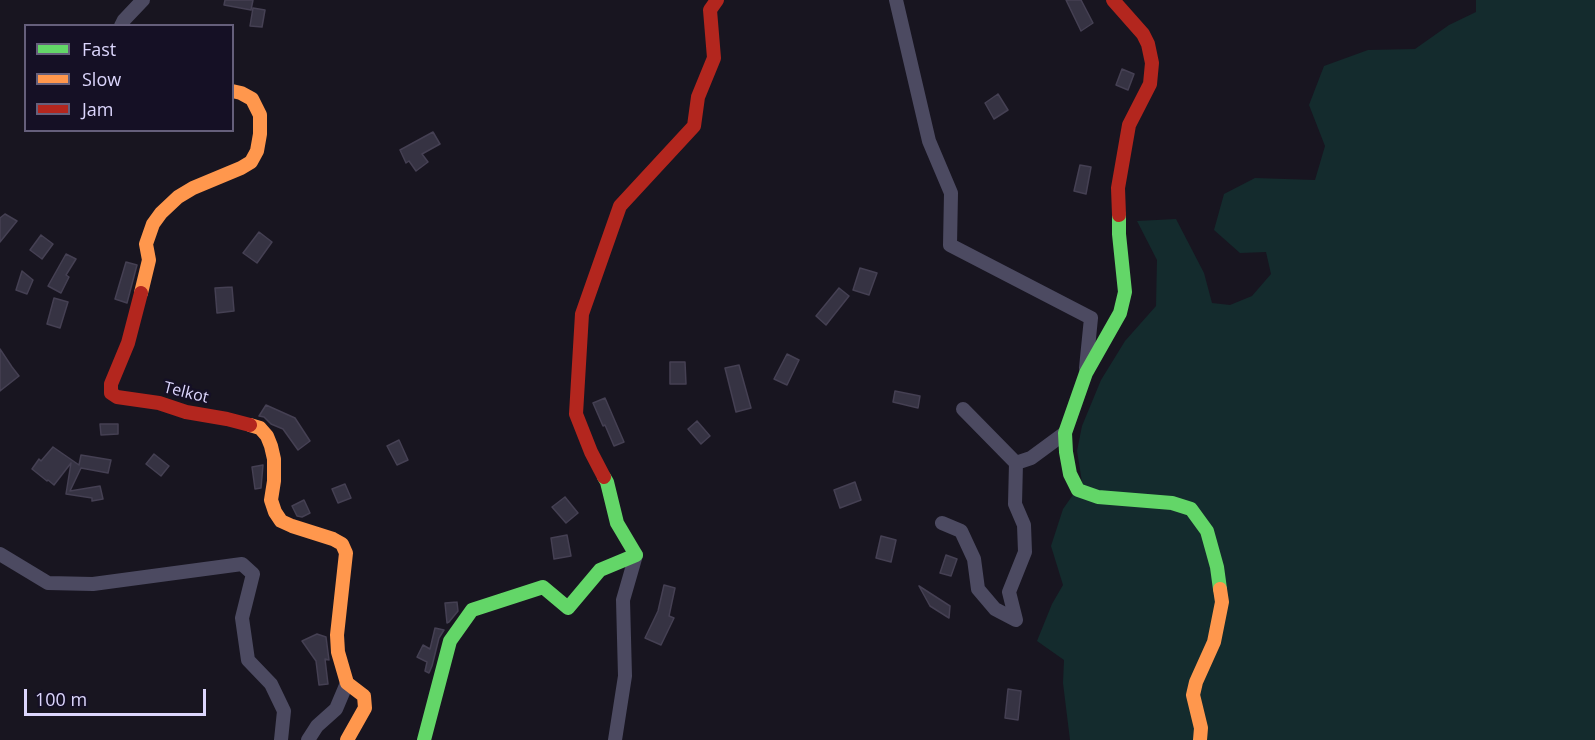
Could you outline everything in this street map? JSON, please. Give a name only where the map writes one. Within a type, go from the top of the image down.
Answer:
[{"type":"street","points":[[122,24],[143,0]]},
{"type":"street","points":[[615,740],[625,676],[623,600],[636,555],[617,523],[607,482],[591,452],[576,414],[582,314],[620,206],[694,126],[698,98],[714,58],[710,10],[717,0]]},
{"type":"street","points":[[896,0],[929,141],[951,193],[950,245],[1091,318],[1086,373]]},
{"type":"street","points":[[1113,0],[1149,44],[1152,63],[1150,84],[1129,125],[1118,188],[1119,234],[1125,292],[1120,313],[1086,373],[1065,433],[1070,474],[1078,490],[1098,497],[1172,503],[1191,509],[1207,531],[1217,567],[1222,602],[1214,642],[1196,682],[1193,695],[1201,728],[1200,740]]},
{"type":"street","name":"Telkot","points":[[234,91],[252,99],[260,115],[257,151],[251,162],[241,168],[193,188],[178,197],[153,224],[146,244],[148,260],[146,281],[128,343],[111,384],[111,393],[117,397],[159,404],[260,429],[267,436],[274,459],[271,500],[281,521],[342,544],[346,553],[337,635],[338,652],[347,683],[364,696],[365,708],[347,740]]},
{"type":"street","points":[[942,523],[961,531],[974,559],[978,589],[995,609],[1016,620],[1009,592],[1025,552],[1024,525],[1015,504],[1016,463],[975,419],[963,410]]},
{"type":"street","points":[[1016,463],[1031,458],[1065,433]]},
{"type":"street","points":[[0,554],[48,583],[71,584],[93,584],[242,564],[253,574],[242,618],[248,660],[271,684],[284,711],[281,740]]},
{"type":"street","points":[[424,740],[450,640],[472,610],[543,587],[568,609],[600,570],[636,555]]},
{"type":"street","points":[[308,740],[317,726],[336,709],[347,683]]},
{"type":"green space","points":[[1476,0],[1595,0],[1595,740],[1070,740],[1063,683],[1064,660],[1037,641],[1052,604],[1063,585],[1051,546],[1063,509],[1082,482],[1077,451],[1082,426],[1101,380],[1125,341],[1156,306],[1157,260],[1137,221],[1176,219],[1204,273],[1212,303],[1230,305],[1252,296],[1271,274],[1266,252],[1240,253],[1214,230],[1224,194],[1255,178],[1315,180],[1325,146],[1309,105],[1324,66],[1368,50],[1415,49],[1449,25],[1476,12]]},
{"type":"building","points":[[225,0],[253,0],[251,10],[224,5]]},
{"type":"building","points":[[1066,0],[1081,0],[1093,23],[1081,31]]},
{"type":"building","points":[[253,8],[265,10],[262,27],[250,26]]},
{"type":"building","points":[[1122,69],[1134,74],[1128,90],[1116,85]]},
{"type":"building","points":[[998,94],[1008,110],[994,119],[985,103]]},
{"type":"building","points":[[433,132],[440,144],[422,154],[428,162],[416,171],[409,161],[406,163],[400,150]]},
{"type":"building","points":[[1080,165],[1091,167],[1086,194],[1074,191]]},
{"type":"building","points":[[5,214],[17,221],[0,242],[0,218]]},
{"type":"building","points":[[259,232],[272,242],[257,263],[243,253]]},
{"type":"building","points":[[41,235],[53,244],[42,259],[30,250]]},
{"type":"building","points":[[66,254],[76,259],[66,275],[69,277],[61,293],[48,286]]},
{"type":"building","points":[[126,262],[137,265],[127,303],[115,299]]},
{"type":"building","points":[[860,268],[877,273],[869,295],[853,290]]},
{"type":"building","points":[[22,271],[33,280],[27,294],[16,290]]},
{"type":"building","points":[[232,287],[234,311],[217,313],[215,288]]},
{"type":"building","points":[[839,288],[849,296],[826,325],[816,316]]},
{"type":"building","points":[[54,298],[68,302],[60,328],[47,324]]},
{"type":"building","points":[[0,349],[19,376],[0,391]]},
{"type":"building","points":[[787,354],[799,360],[787,385],[774,379]]},
{"type":"building","points":[[670,362],[685,362],[686,384],[670,384]]},
{"type":"building","points":[[739,365],[751,408],[736,412],[725,368]]},
{"type":"building","points":[[895,391],[920,396],[918,408],[893,402]]},
{"type":"building","points":[[605,398],[624,442],[614,446],[593,403]]},
{"type":"building","points":[[266,405],[295,418],[310,441],[298,450],[283,429],[259,416]]},
{"type":"building","points":[[697,421],[710,436],[701,444],[688,429]]},
{"type":"building","points":[[100,424],[118,424],[118,434],[101,435]]},
{"type":"building","points":[[399,440],[408,460],[397,465],[387,446]]},
{"type":"building","points":[[53,447],[79,465],[81,455],[111,460],[108,473],[81,468],[70,491],[100,486],[103,499],[92,501],[92,498],[66,494],[71,463],[54,485],[32,469],[39,459],[41,461]]},
{"type":"building","points":[[154,454],[169,466],[161,476],[146,464]]},
{"type":"building","points":[[263,465],[261,488],[255,489],[252,467]]},
{"type":"building","points":[[855,482],[861,500],[840,508],[834,490]]},
{"type":"building","points":[[345,484],[351,498],[338,503],[332,489]]},
{"type":"building","points":[[565,497],[578,513],[566,523],[552,507]]},
{"type":"building","points":[[304,500],[310,513],[302,517],[297,516],[292,506]]},
{"type":"building","points":[[567,535],[571,556],[554,559],[551,538]]},
{"type":"building","points":[[881,536],[896,540],[891,562],[876,558]]},
{"type":"building","points":[[946,555],[957,559],[951,576],[940,573]]},
{"type":"building","points":[[664,585],[675,588],[669,616],[674,618],[661,645],[645,638],[658,611]]},
{"type":"building","points":[[919,586],[950,606],[949,618],[930,606]]},
{"type":"building","points":[[457,602],[458,611],[447,623],[445,603]]},
{"type":"building","points":[[435,628],[444,630],[439,638],[429,673],[425,671],[427,662],[417,657],[423,645],[430,649]]},
{"type":"building","points":[[317,634],[326,637],[329,660],[325,659],[328,684],[319,685],[316,661],[302,641]]},
{"type":"building","points":[[1008,689],[1021,691],[1018,720],[1005,718]]},
{"type":"traffic: fast","points":[[1119,215],[1125,292],[1120,313],[1086,373],[1065,433],[1070,474],[1078,490],[1098,497],[1172,503],[1191,509],[1207,531],[1217,567],[1220,589]]},
{"type":"traffic: fast","points":[[424,740],[450,641],[472,610],[543,587],[568,608],[600,570],[636,555],[617,523],[604,477]]},
{"type":"traffic: slow","points":[[141,293],[149,260],[146,244],[153,224],[161,213],[178,197],[193,188],[251,162],[257,151],[260,115],[252,99],[234,91]]},
{"type":"traffic: slow","points":[[250,425],[260,428],[267,436],[271,446],[274,459],[271,500],[281,521],[333,539],[342,544],[346,553],[337,635],[338,652],[347,683],[364,696],[365,708],[347,740]]},
{"type":"traffic: slow","points":[[1200,740],[1201,728],[1193,695],[1196,682],[1214,642],[1222,602],[1220,589]]},
{"type":"traffic: jam","points":[[604,477],[576,414],[582,314],[620,206],[694,126],[698,97],[714,58],[710,10],[717,0]]},
{"type":"traffic: jam","points":[[1113,0],[1143,34],[1148,44],[1152,63],[1150,84],[1129,125],[1118,188],[1119,215]]},
{"type":"traffic: jam","points":[[141,293],[128,343],[111,384],[111,393],[117,397],[159,403],[186,412],[250,425]]}]
